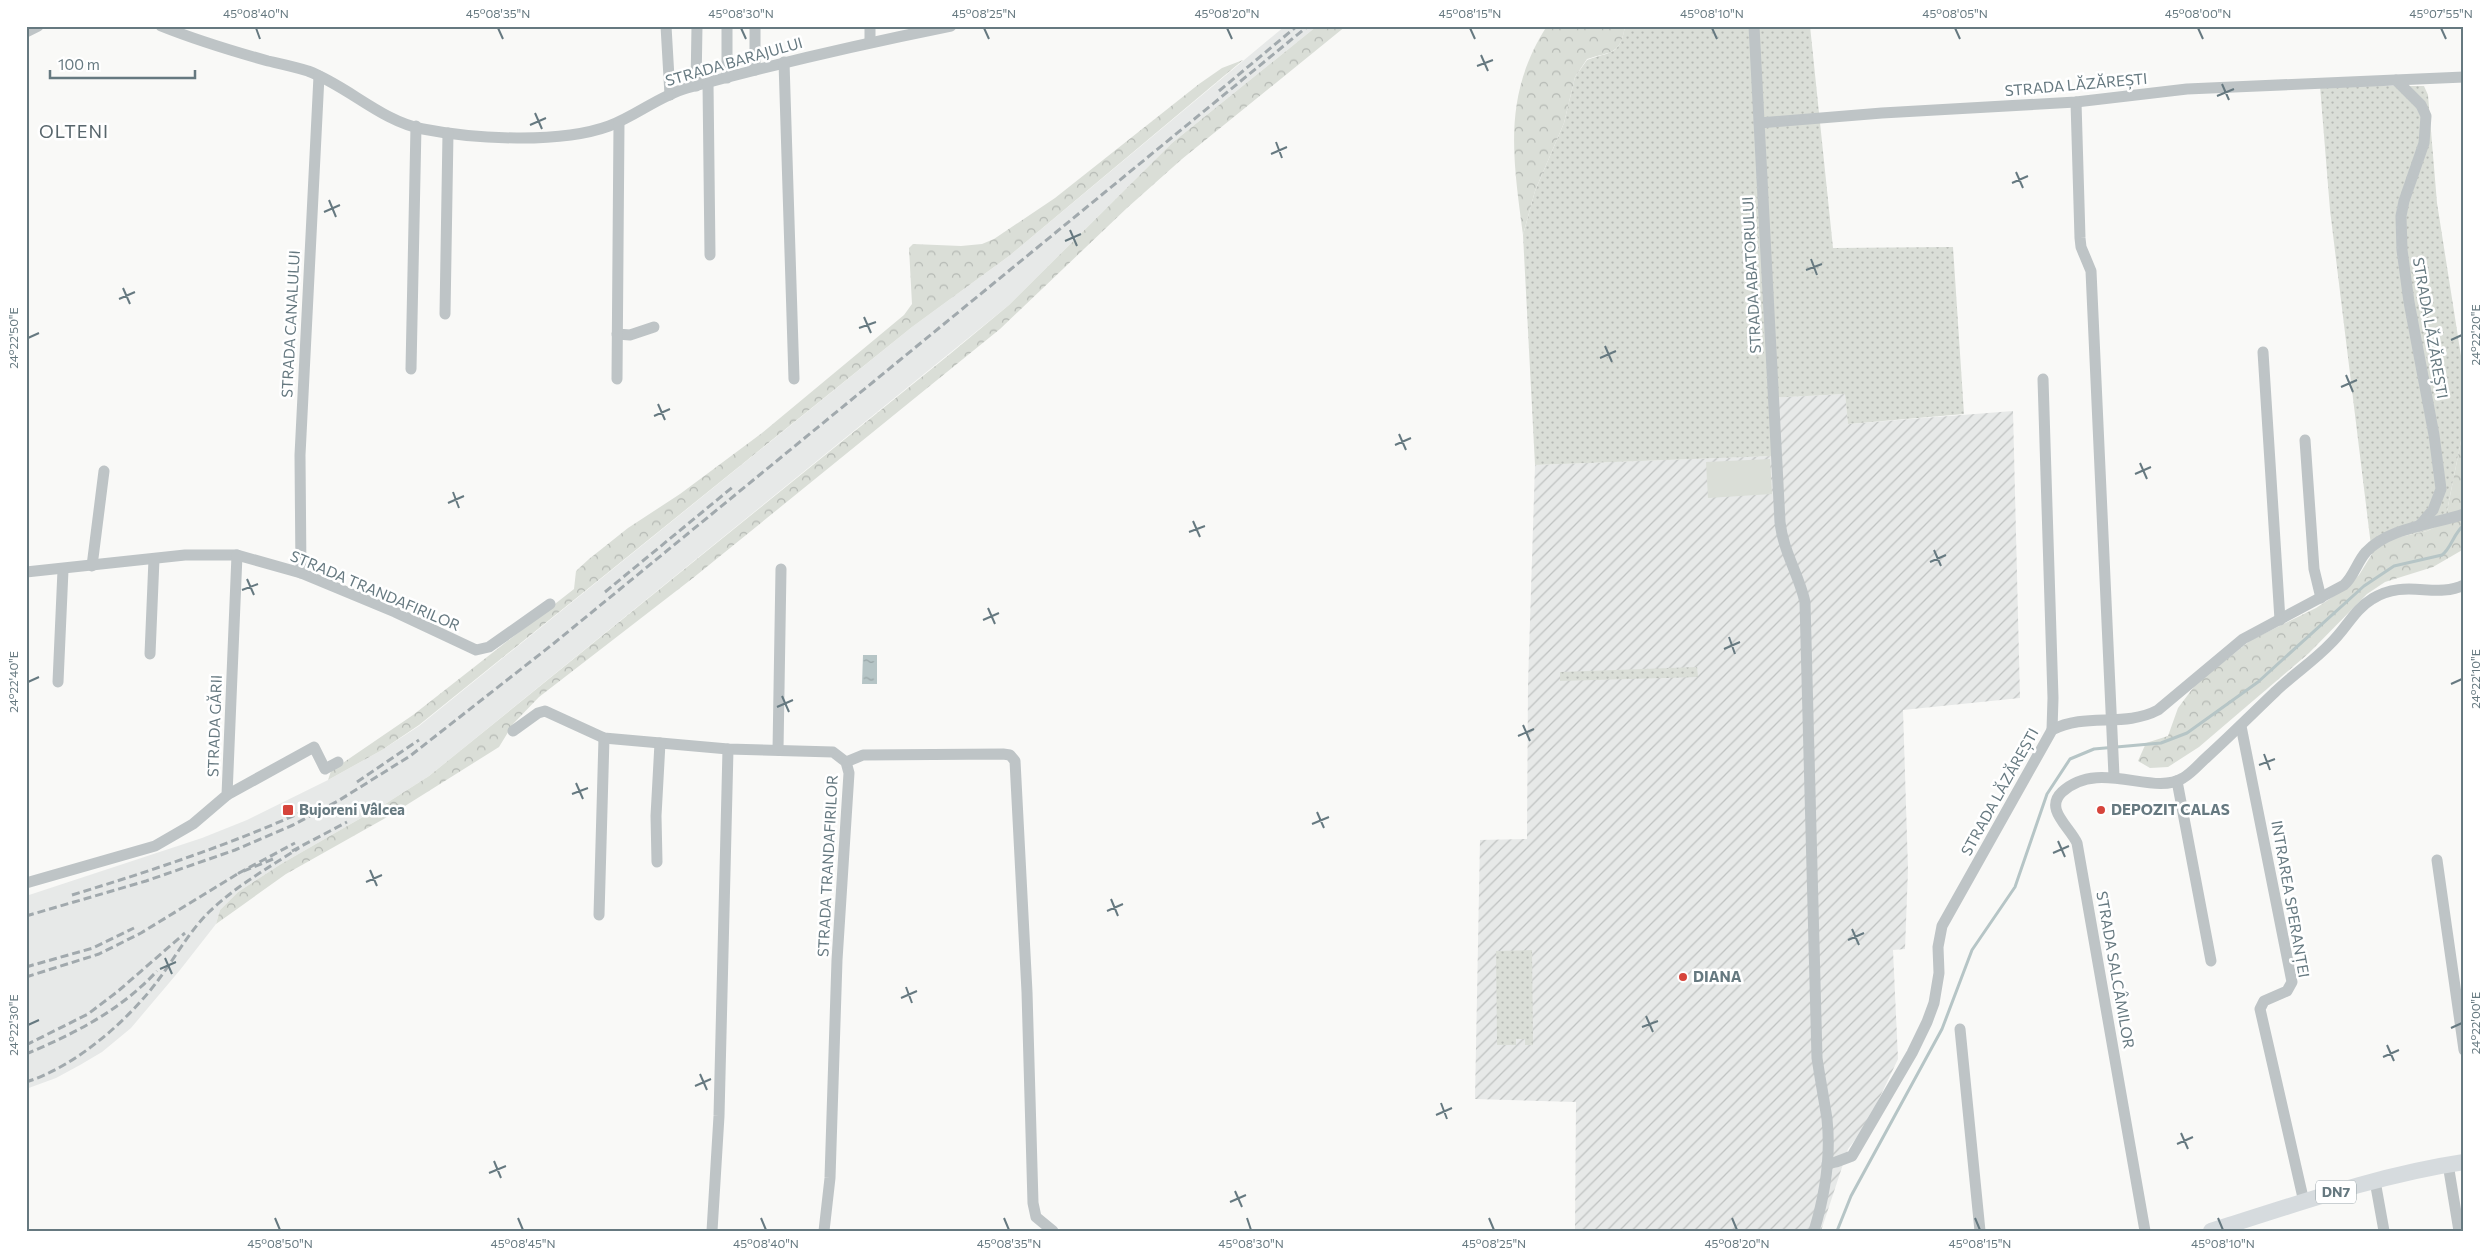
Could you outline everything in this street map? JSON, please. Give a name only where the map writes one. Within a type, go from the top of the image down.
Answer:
[{"type":"highway","name":"DN7","points":[[2211,1231],[2375,1180],[2456,1163]]},
{"type":"street","points":[[26,32],[38,26]]},
{"type":"street","name":"STRADA BARAJULUI","points":[[161,26],[319,76],[392,118],[416,126],[448,132],[510,137],[560,136],[584,132],[619,122],[670,95],[702,84],[784,62],[951,26]]},
{"type":"street","points":[[666,26],[670,95]]},
{"type":"street","points":[[697,26],[702,84],[710,255]]},
{"type":"street","points":[[727,26],[727,78]]},
{"type":"street","points":[[755,26],[755,70]]},
{"type":"street","points":[[870,26],[870,42]]},
{"type":"street","name":"STRADA ABATORULUI","points":[[1754,26],[1780,522],[1782,540],[1802,589],[1805,602],[1817,1058],[1827,1121],[1827,1164],[1824,1193],[1814,1231]]},
{"type":"street","points":[[784,62],[794,379]]},
{"type":"street","name":"STRADA CANALULUI","points":[[301,573],[300,455],[319,76]]},
{"type":"street","name":"STRADA LĂZĂREȘTI","points":[[1759,123],[1882,113],[2076,102],[2187,89],[2464,77]]},
{"type":"street","name":"STRADA LĂZĂREȘTI","points":[[2396,80],[2421,105],[2426,116],[2424,144],[2404,201],[2401,216],[2402,250],[2409,302],[2434,435],[2441,489],[2433,510],[2417,528]]},
{"type":"street","points":[[2076,102],[2080,238],[2081,247],[2092,270],[2110,720],[2114,776],[2160,784],[2184,778],[2241,726],[2275,691],[2317,658],[2370,600],[2395,588],[2463,590]]},
{"type":"street","points":[[617,379],[619,122]]},
{"type":"street","points":[[411,369],[416,126]]},
{"type":"street","points":[[445,314],[448,132]]},
{"type":"street","points":[[617,334],[630,335],[654,327]]},
{"type":"street","points":[[2263,352],[2280,620]]},
{"type":"street","points":[[2043,379],[2053,698],[2052,730]]},
{"type":"street","points":[[2305,440],[2314,569],[2321,598]]},
{"type":"street","points":[[92,566],[104,471]]},
{"type":"street","name":"STRADA LĂZĂREȘTI","points":[[1827,1164],[1852,1156],[1912,1053],[1934,1003],[1939,973],[1938,946],[1942,926],[2052,730],[2077,720],[2134,718],[2158,710],[2226,651],[2253,632],[2321,598],[2351,579],[2364,554],[2384,538],[2464,514]]},
{"type":"street","name":"STRADA TRANDAFIRILOR","points":[[26,572],[63,570],[154,558],[208,554],[236,555],[301,573],[476,650],[489,647],[550,604]]},
{"type":"street","name":"STRADA GĂRII","points":[[26,883],[155,846],[193,824],[227,795],[236,555]]},
{"type":"street","points":[[150,654],[154,558]]},
{"type":"street","points":[[778,750],[781,569]]},
{"type":"street","points":[[58,682],[63,570]]},
{"type":"street","name":"STRADA TRANDAFIRILOR","points":[[513,730],[538,713],[545,711],[604,738],[728,749],[832,752],[846,762],[849,773],[838,960],[830,1178],[824,1231]]},
{"type":"street","name":"INTRAREA SPERANȚEI","points":[[2241,726],[2292,982],[2287,991],[2264,1001],[2260,1009],[2304,1202]]},
{"type":"street","points":[[599,915],[604,738]]},
{"type":"street","points":[[657,862],[656,816],[660,743]]},
{"type":"street","points":[[227,795],[314,747],[325,769],[338,762]]},
{"type":"street","points":[[712,1231],[719,1116],[728,749]]},
{"type":"street","points":[[846,762],[864,755],[1003,754],[1010,755],[1015,761],[1027,992],[1033,1203],[1036,1217],[1053,1231]]},
{"type":"street","name":"STRADA SALCÂMILOR","points":[[2114,776],[2080,782],[2068,788],[2056,800],[2055,808],[2059,818],[2071,831],[2077,843],[2145,1231]]},
{"type":"street","points":[[2177,781],[2211,961]]},
{"type":"street","points":[[2437,860],[2464,1050]]},
{"type":"street","points":[[1960,1029],[1980,1231]]},
{"type":"street","points":[[2456,1163],[2459,1231]]},
{"type":"street","points":[[2375,1180],[2384,1231]]},
{"type":"shaded area","points":[[1285,26],[1317,26],[1172,143],[1009,305],[429,776],[382,806],[281,864],[238,892],[220,910],[216,924],[131,1028],[102,1052],[80,1065],[56,1078],[26,1089],[26,896],[202,838],[247,820],[328,780],[382,750],[419,726],[912,327],[1009,256]]},
{"type":"shaded area","points":[[1845,394],[1848,424],[2013,411],[2020,698],[1903,710],[1908,869],[1905,949],[1893,950],[1898,1059],[1867,1124],[1848,1149],[1821,1231],[1575,1231],[1576,1102],[1475,1099],[1480,840],[1527,839],[1528,684],[1535,465],[1773,456],[1770,398]]},
{"type":"green space","points":[[1317,26],[1346,26],[1182,159],[1127,208],[1000,329],[693,578],[539,697],[513,724],[499,747],[389,816],[286,874],[216,924],[220,910],[238,892],[281,864],[382,806],[429,776],[950,354],[1009,305],[1172,143]]},
{"type":"green space","points":[[1547,26],[1625,26],[1623,36],[1617,48],[1608,53],[1587,59],[1575,77],[1564,123],[1535,191],[1523,235],[1516,180],[1514,128],[1523,77],[1533,52]]},
{"type":"green space","points":[[1625,26],[1810,26],[1833,248],[1953,247],[1964,414],[1848,424],[1845,394],[1770,398],[1773,456],[1535,465],[1523,235],[1535,191],[1564,123],[1575,77],[1587,60],[1617,48],[1623,36]]},
{"type":"green space","points":[[1243,60],[1009,256],[912,327],[419,725],[382,750],[328,780],[331,771],[413,715],[574,589],[576,571],[589,559],[628,528],[680,494],[762,433],[904,315],[912,304],[909,248],[913,244],[961,246],[982,244],[994,239],[1055,198],[1199,84],[1222,68]]},
{"type":"green space","points":[[2320,86],[2424,86],[2428,95],[2437,203],[2464,375],[2464,426],[2447,511],[2435,527],[2427,531],[2399,537],[2372,554],[2330,210]]},
{"type":"green space","points":[[2464,426],[2464,549],[2433,567],[2385,582],[2367,594],[2309,653],[2199,747],[2168,767],[2150,768],[2138,761],[2146,743],[2168,736],[2178,708],[2196,684],[2251,640],[2316,608],[2343,590],[2359,575],[2372,554],[2382,544],[2435,527],[2447,511]]},
{"type":"green space","points":[[1770,459],[1772,494],[1708,498],[1706,462]]},
{"type":"green space","points":[[1697,667],[1698,677],[1560,681],[1560,672]]},
{"type":"green space","points":[[1532,950],[1533,1045],[1525,1045],[1525,1039],[1516,1039],[1516,1045],[1497,1045],[1496,951]]},
{"type":"water","points":[[863,655],[877,655],[877,684],[862,684]]},
{"type":"waterway","points":[[1837,1231],[1851,1196],[1942,1029],[1972,950],[2015,887],[2047,794],[2070,759],[2094,749],[2161,743],[2187,733],[2258,682],[2364,586],[2394,566],[2442,555],[2457,532],[2464,525]]},
{"type":"railway","points":[[1219,91],[1297,26]]},
{"type":"railway","points":[[26,916],[146,881],[235,850],[293,825],[338,801],[410,756],[553,644],[1308,26]]},
{"type":"railway","points":[[605,592],[734,486]]},
{"type":"railway","points":[[357,782],[419,740]]},
{"type":"railway","points":[[72,895],[194,855],[313,807]]},
{"type":"railway","points":[[292,851],[347,822]]},
{"type":"railway","points":[[273,859],[239,873],[295,843]]},
{"type":"railway","points":[[26,1082],[45,1075],[82,1054],[117,1026],[147,995],[189,936],[209,912],[241,886],[299,848]]},
{"type":"railway","points":[[26,977],[99,954],[141,933],[239,873]]},
{"type":"railway","points":[[26,967],[93,948],[134,928]]},
{"type":"railway","points":[[26,1045],[88,1014],[117,992],[185,933]]},
{"type":"railway","points":[[26,1054],[96,1020],[128,998],[157,971]]},
{"type":"place","name":"Bujoreni Vâlcea","points":[[288,810]]},
{"type":"place","name":"DEPOZIT CALAS","points":[[2101,810]]},
{"type":"place","name":"DIANA","points":[[1683,977]]},
{"type":"district","name":"OLTENI","points":[[74,132]]}]
